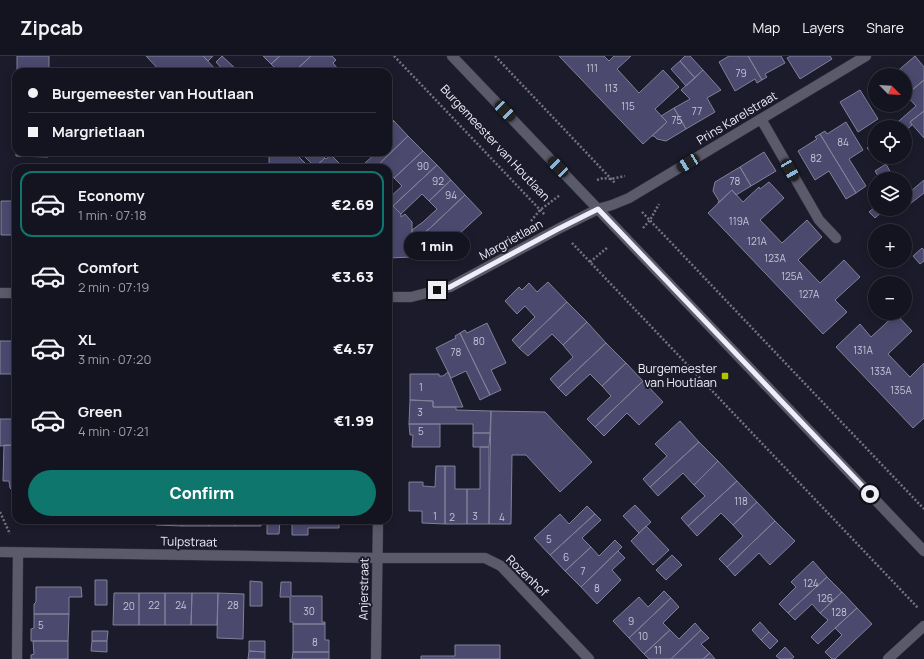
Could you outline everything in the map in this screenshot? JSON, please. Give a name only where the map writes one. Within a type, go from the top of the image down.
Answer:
[{"type":"street","points":[[452,56],[924,551]]},
{"type":"street","name":"Prins Karelstraat","points":[[598,209],[629,198],[866,56]]},
{"type":"street","points":[[761,119],[819,220],[836,238]]},
{"type":"street","name":"Margrietlaan","points":[[392,297],[411,297],[450,287],[598,209]]},
{"type":"street","points":[[0,293],[12,293]]},
{"type":"street","name":"Anjerstraat","points":[[376,659],[378,524]]},
{"type":"street","name":"Tulpstraat","points":[[0,552],[377,558]]},
{"type":"street","points":[[17,659],[18,553]]},
{"type":"street","name":"Rozenhof","points":[[377,558],[485,558],[501,566],[589,659]]},
{"type":"street","points":[[888,659],[924,626]]},
{"type":"path","name":"Burgemeester van Houtlaan","points":[[394,56],[918,608]]},
{"type":"path","points":[[494,56],[924,509]]},
{"type":"building","points":[[17,56],[49,56],[49,68],[17,68]]},
{"type":"building","points":[[146,56],[203,56],[214,68],[157,68]]},
{"type":"building","points":[[203,56],[213,56],[208,61]]},
{"type":"building","points":[[222,56],[235,68],[221,68],[216,62]]},
{"type":"building","points":[[263,56],[280,56],[271,64]]},
{"type":"building","points":[[280,56],[311,56],[298,68],[275,68],[271,64]]},
{"type":"building","points":[[311,56],[332,56],[336,60],[333,63],[337,68],[298,68]]},
{"type":"building","points":[[559,56],[604,56],[609,61],[614,56],[631,56],[617,69],[639,93],[663,70],[679,87],[655,109],[667,122],[643,144]]},
{"type":"building","points":[[685,56],[690,56],[703,70],[695,78],[680,61]]},
{"type":"building","points":[[729,56],[748,56],[762,80],[757,83],[755,79],[735,91],[719,62]]},
{"type":"building","points":[[748,56],[781,56],[785,63],[765,74],[767,77],[762,80]]},
{"type":"building","points":[[791,56],[830,56],[832,59],[800,79],[787,58]]},
{"type":"building","points":[[915,56],[924,67],[924,80],[912,90],[912,68],[901,68]]},
{"type":"building","points":[[680,61],[695,78],[686,86],[671,69]]},
{"type":"building","points":[[703,70],[721,90],[707,98],[715,112],[686,129],[674,108],[690,99],[681,90]]},
{"type":"building","points":[[924,80],[924,111],[912,120],[900,120],[909,112],[912,112],[912,110],[916,106],[912,102],[912,90]]},
{"type":"building","points":[[860,90],[868,103],[868,112],[874,112],[878,119],[868,120],[868,126],[858,132],[840,102]]},
{"type":"building","points":[[674,108],[686,129],[666,141],[652,136],[667,122],[661,116]]},
{"type":"building","points":[[924,111],[924,138],[912,124],[912,120]]},
{"type":"building","points":[[394,121],[408,136],[392,152],[392,123]]},
{"type":"building","points":[[846,122],[863,150],[849,159],[866,186],[856,193],[820,134],[825,131],[827,134]]},
{"type":"building","points":[[820,134],[856,193],[846,199],[829,171],[815,180],[798,151],[817,139],[815,137]]},
{"type":"building","points":[[408,136],[423,151],[394,178],[392,176],[392,164],[379,164],[387,156],[392,156],[392,152]]},
{"type":"building","points":[[423,151],[437,165],[393,206],[392,195],[402,186],[394,178]]},
{"type":"building","points":[[764,152],[776,171],[751,186],[740,167]]},
{"type":"building","points":[[16,156],[48,156],[48,157]]},
{"type":"building","points":[[269,156],[298,156],[306,164],[269,164]]},
{"type":"building","points":[[304,156],[323,156],[325,158],[318,164],[312,164]]},
{"type":"building","points":[[332,156],[340,164],[318,164],[325,158],[326,159]]},
{"type":"building","points":[[373,156],[387,156],[379,164],[365,163]]},
{"type":"building","points":[[886,164],[890,172],[876,172]]},
{"type":"building","points":[[437,165],[451,180],[429,201],[422,194],[401,214],[393,206]]},
{"type":"building","points":[[740,167],[751,186],[736,195],[732,190],[718,203],[719,201],[713,191],[715,182]]},
{"type":"building","points":[[451,180],[465,195],[429,229],[412,241],[412,230],[437,209],[429,201]]},
{"type":"building","points":[[924,180],[924,193],[912,202],[912,190]]},
{"type":"building","points":[[769,182],[784,198],[760,220],[782,243],[807,220],[822,237],[798,260],[820,283],[844,260],[860,277],[835,300],[847,312],[823,334],[708,213],[732,190],[743,202],[759,187],[760,189]]},
{"type":"building","points":[[465,195],[482,213],[447,245],[430,253],[412,257],[412,241],[429,229]]},
{"type":"building","points":[[1,201],[12,201],[12,235],[1,235]]},
{"type":"building","points":[[392,205],[401,214],[401,217],[405,214],[412,222],[412,257],[392,258]]},
{"type":"building","points":[[922,248],[924,250],[924,261],[920,264],[913,256]]},
{"type":"building","points":[[548,282],[567,302],[519,348],[512,340],[535,317],[525,306],[517,314],[505,301],[519,287],[522,290],[529,283],[537,292]]},
{"type":"building","points":[[567,302],[587,322],[563,345],[552,334],[528,356],[519,348]]},
{"type":"building","points":[[889,320],[902,320],[912,331],[888,354],[910,377],[924,363],[924,418],[913,428],[836,347],[860,324],[871,337]]},
{"type":"building","points":[[587,322],[606,343],[558,388],[550,379],[573,357],[563,345]]},
{"type":"building","points":[[487,323],[506,363],[491,370],[501,390],[490,395],[460,333],[465,330],[467,333]]},
{"type":"building","points":[[460,333],[490,395],[480,400],[466,371],[451,378],[436,348],[456,338],[455,336]]},
{"type":"building","points":[[0,341],[12,341],[12,374],[0,374]]},
{"type":"building","points":[[606,343],[626,363],[602,386],[590,374],[566,396],[558,388]]},
{"type":"building","points":[[626,363],[643,381],[595,427],[587,419],[611,396],[602,386]]},
{"type":"building","points":[[448,372],[463,407],[433,407],[433,401],[410,400],[410,374],[439,374],[439,376],[443,376]]},
{"type":"building","points":[[643,381],[663,402],[639,425],[627,413],[604,436],[595,427]]},
{"type":"building","points":[[410,400],[433,401],[433,407],[456,407],[456,410],[491,411],[490,433],[473,433],[473,424],[409,424]]},
{"type":"building","points":[[491,411],[545,412],[592,462],[560,492],[526,455],[512,455],[511,524],[489,524]]},
{"type":"building","points":[[0,419],[12,419],[12,445],[0,446]]},
{"type":"building","points":[[680,421],[699,442],[650,487],[643,479],[667,456],[655,444]]},
{"type":"building","points":[[409,424],[440,424],[440,447],[412,447],[413,435],[410,435]]},
{"type":"building","points":[[473,433],[490,433],[489,447],[473,447]]},
{"type":"building","points":[[699,442],[718,461],[694,485],[683,473],[658,496],[650,487]]},
{"type":"building","points":[[4,445],[12,445],[12,490],[10,488],[9,481],[3,481]]},
{"type":"building","points":[[480,447],[489,447],[489,524],[467,524],[467,489],[480,489]]},
{"type":"building","points":[[718,461],[737,481],[688,526],[681,518],[705,496],[694,485]]},
{"type":"building","points":[[436,466],[445,466],[445,524],[422,523],[422,511],[409,511],[409,482],[423,482],[423,486],[435,487]]},
{"type":"building","points":[[445,466],[455,466],[455,489],[467,489],[467,524],[445,524]]},
{"type":"building","points":[[737,481],[757,502],[733,525],[721,513],[697,536],[688,526]]},
{"type":"building","points":[[757,502],[775,521],[727,567],[719,559],[743,536],[733,525]]},
{"type":"building","points":[[635,505],[651,522],[639,533],[623,516]]},
{"type":"building","points":[[587,506],[595,514],[550,555],[534,538],[560,514],[569,524]]},
{"type":"building","points":[[595,514],[601,520],[582,538],[591,547],[565,571],[550,555]]},
{"type":"building","points":[[775,521],[795,541],[770,565],[759,553],[735,576],[727,567]]},
{"type":"building","points":[[182,524],[182,526],[156,525]]},
{"type":"building","points":[[182,524],[209,524],[209,526],[182,526]]},
{"type":"building","points":[[209,524],[235,524],[235,526],[209,526]]},
{"type":"building","points":[[235,524],[261,524],[261,526],[235,526]]},
{"type":"building","points":[[267,524],[280,524],[279,534],[267,534]]},
{"type":"building","points":[[292,524],[339,524],[339,528],[308,528],[308,535],[292,535]]},
{"type":"building","points":[[646,526],[669,550],[653,565],[631,541]]},
{"type":"building","points":[[615,540],[622,547],[581,587],[565,571],[591,547],[599,556]]},
{"type":"building","points":[[618,551],[625,558],[612,570],[621,580],[597,604],[581,587]]},
{"type":"building","points":[[672,555],[682,565],[666,580],[656,570]]},
{"type":"building","points":[[813,561],[827,577],[788,613],[779,604],[796,587],[791,582]]},
{"type":"building","points":[[827,577],[842,592],[820,613],[812,604],[795,620],[788,613]]},
{"type":"building","points":[[95,580],[107,580],[107,605],[95,605]]},
{"type":"building","points":[[250,581],[262,582],[262,606],[250,606]]},
{"type":"building","points":[[281,582],[291,582],[291,596],[322,596],[322,622],[325,622],[325,624],[293,624],[293,622],[290,622],[290,597],[280,597]]},
{"type":"building","points":[[36,587],[81,587],[82,597],[69,597],[69,614],[34,614]]},
{"type":"building","points":[[664,591],[671,598],[629,638],[613,621],[639,597],[648,607]]},
{"type":"building","points":[[842,592],[857,608],[818,644],[811,637],[828,620],[820,613]]},
{"type":"building","points":[[114,593],[139,593],[139,625],[113,625]]},
{"type":"building","points":[[139,593],[165,593],[165,625],[139,625]]},
{"type":"building","points":[[165,593],[192,593],[191,625],[165,625]]},
{"type":"building","points":[[192,593],[218,593],[217,625],[191,625]]},
{"type":"building","points":[[218,593],[244,594],[243,639],[217,638]]},
{"type":"building","points":[[671,598],[679,607],[663,623],[670,630],[644,654],[629,638]]},
{"type":"building","points":[[857,608],[872,624],[835,659],[832,659],[825,652],[842,635],[835,628]]},
{"type":"building","points":[[34,614],[69,614],[68,641],[31,641],[31,629],[34,628]]},
{"type":"building","points":[[760,622],[769,632],[761,640],[752,630]]},
{"type":"building","points":[[695,623],[701,630],[671,659],[649,659],[644,654],[670,630],[679,639]]},
{"type":"building","points":[[293,624],[325,624],[325,640],[329,640],[329,652],[293,652]]},
{"type":"building","points":[[701,630],[709,638],[701,644],[710,653],[703,659],[671,659]]},
{"type":"building","points":[[92,631],[108,631],[107,641],[92,641]]},
{"type":"building","points":[[769,632],[778,641],[770,649],[761,640]]},
{"type":"building","points":[[33,641],[68,641],[68,659],[31,659],[31,655],[34,654]]},
{"type":"building","points":[[92,641],[107,641],[107,652],[91,651]]},
{"type":"building","points":[[249,641],[265,641],[265,652],[249,651]]},
{"type":"building","points":[[455,645],[500,645],[500,659],[421,659],[421,656],[455,656]]},
{"type":"building","points":[[785,647],[794,657],[791,659],[780,659],[776,656]]},
{"type":"building","points":[[249,651],[265,652],[265,659],[248,659]]},
{"type":"building","points":[[293,652],[329,652],[329,659],[292,659]]},
{"type":"building","points":[[710,653],[715,659],[703,659]]},
{"type":"place","name":"Burgemeester van Houtlaan","points":[[725,376]]},
{"type":"route","points":[[437,290],[450,287],[598,209],[870,494]]}]
